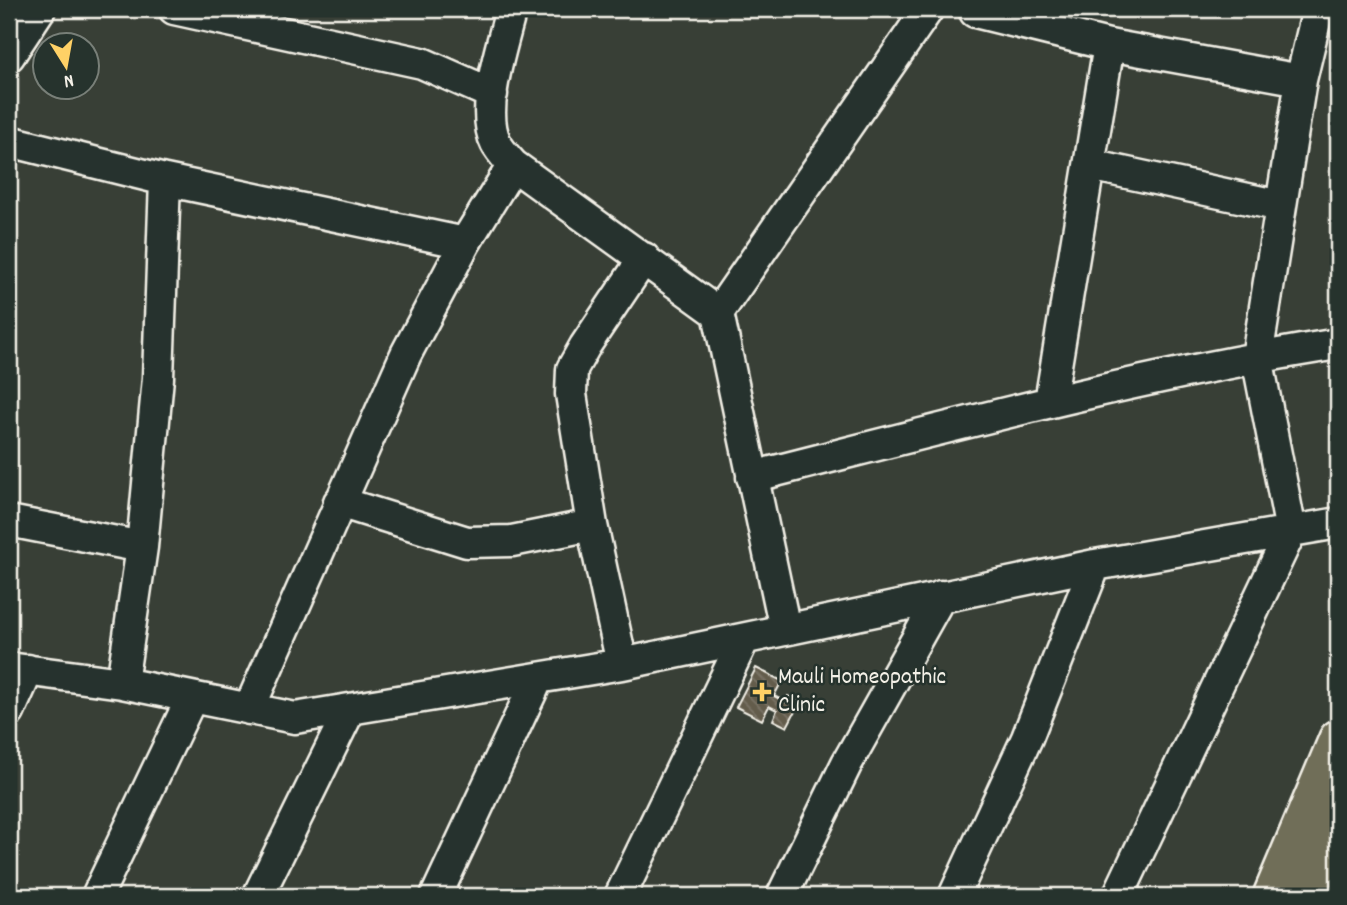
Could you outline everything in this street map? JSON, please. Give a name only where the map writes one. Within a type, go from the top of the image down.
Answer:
[{"type":"main road","points":[[1303,889],[1338,739]]},
{"type":"main road","points":[[1303,889],[1338,824]]},
{"type":"street","points":[[9,55],[40,9]]},
{"type":"street","points":[[174,9],[422,63],[492,94]]},
{"type":"street","points":[[511,9],[492,94],[490,116],[496,143],[513,165],[718,313],[785,629]]},
{"type":"street","points":[[718,313],[928,9]]},
{"type":"street","points":[[1118,896],[1291,531],[1257,357],[1301,80],[1318,9]]},
{"type":"street","points":[[975,12],[1109,45],[1301,80]]},
{"type":"street","points":[[1050,402],[1109,45]]},
{"type":"street","points":[[9,141],[165,180],[465,243]]},
{"type":"street","points":[[249,709],[406,354],[465,243],[513,165]]},
{"type":"street","points":[[1090,165],[1281,206]]},
{"type":"street","points":[[122,683],[142,547],[158,378],[165,180]]},
{"type":"street","points":[[622,664],[592,525],[571,394],[572,369],[644,258]]},
{"type":"street","points":[[752,477],[1050,402],[1257,357],[1338,344]]},
{"type":"street","points":[[339,502],[467,542],[512,541],[592,525]]},
{"type":"street","points":[[9,521],[142,547]]},
{"type":"street","points":[[9,712],[19,669],[122,683],[295,718],[622,664],[1095,565],[1338,523]]},
{"type":"street","points":[[954,896],[1027,737],[1095,565]]},
{"type":"street","points":[[782,896],[847,764],[942,596]]},
{"type":"street","points":[[620,896],[744,639]]},
{"type":"street","points":[[436,896],[538,678]]},
{"type":"street","points":[[97,896],[192,697]]},
{"type":"street","points":[[258,896],[350,709]]},
{"type":"building","points":[[756,668],[782,681],[774,696],[785,702],[788,696],[800,702],[787,727],[773,720],[777,710],[769,706],[762,720],[736,707]]},
{"type":"place","name":"Mauli Homeopathic Clinic","points":[[762,692]]}]
